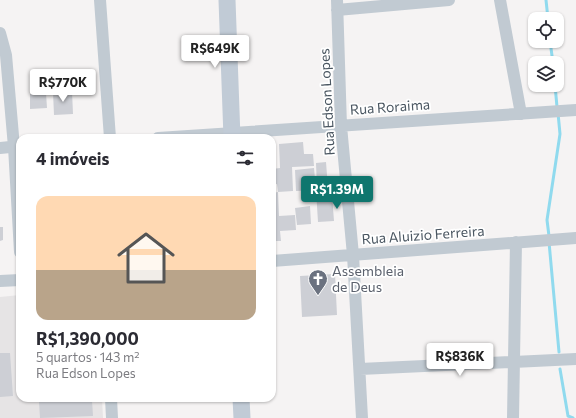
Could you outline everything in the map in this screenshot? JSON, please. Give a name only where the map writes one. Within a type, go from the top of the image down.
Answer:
[{"type":"street","points":[[100,0],[110,134]]},
{"type":"street","points":[[227,0],[232,134]]},
{"type":"street","points":[[337,5],[449,0]]},
{"type":"street","points":[[500,0],[521,114]]},
{"type":"street","name":"Rua Edson Lopes","points":[[337,5],[341,126],[353,255],[362,418]]},
{"type":"street","points":[[0,33],[6,55],[16,139]]},
{"type":"street","name":"Rua Roraima","points":[[244,134],[570,111]]},
{"type":"street","points":[[0,148],[16,147]]},
{"type":"street","name":"Rua Aluizio Ferreira","points":[[276,261],[576,238]]},
{"type":"street","points":[[513,418],[516,242]]},
{"type":"street","points":[[0,281],[16,280]]},
{"type":"street","points":[[360,370],[576,360]]},
{"type":"street","points":[[111,402],[112,418]]},
{"type":"street","points":[[241,402],[242,418]]},
{"type":"shaded area","points":[[16,295],[16,402],[102,402],[103,418],[0,418],[0,297]]},
{"type":"building","points":[[72,91],[73,114],[54,115],[53,92]]},
{"type":"building","points":[[46,93],[47,108],[30,109],[30,94]]},
{"type":"building","points":[[303,142],[304,154],[313,154],[314,166],[292,167],[293,191],[278,192],[276,184],[276,168],[280,168],[279,144]]},
{"type":"building","points":[[326,162],[328,188],[317,188],[316,163]]},
{"type":"building","points":[[314,168],[316,190],[296,191],[295,170]]},
{"type":"building","points":[[338,188],[338,195],[332,195],[334,221],[318,222],[316,190]]},
{"type":"building","points":[[276,192],[278,192],[279,216],[295,215],[296,230],[280,231],[281,241],[276,241]]},
{"type":"building","points":[[310,206],[311,224],[297,225],[295,208]]},
{"type":"building","points":[[0,227],[3,227],[3,240],[0,241]]},
{"type":"building","name":"Assembleia de Deus","points":[[335,274],[337,315],[302,317],[300,276]]},
{"type":"building","points":[[0,353],[10,353],[13,396],[0,397]]},
{"type":"building","points":[[39,402],[92,402],[93,416],[40,418]]},
{"type":"waterway","points":[[546,0],[547,12]]},
{"type":"waterway","points":[[551,48],[552,56]]},
{"type":"waterway","points":[[556,92],[557,107]]},
{"type":"waterway","points":[[549,236],[547,220],[560,134],[558,113]]},
{"type":"waterway","points":[[549,242],[559,352]]},
{"type":"waterway","points":[[560,369],[568,416],[573,418]]},
{"type":"place","name":"Assembleia de Deus","points":[[318,296]]}]
